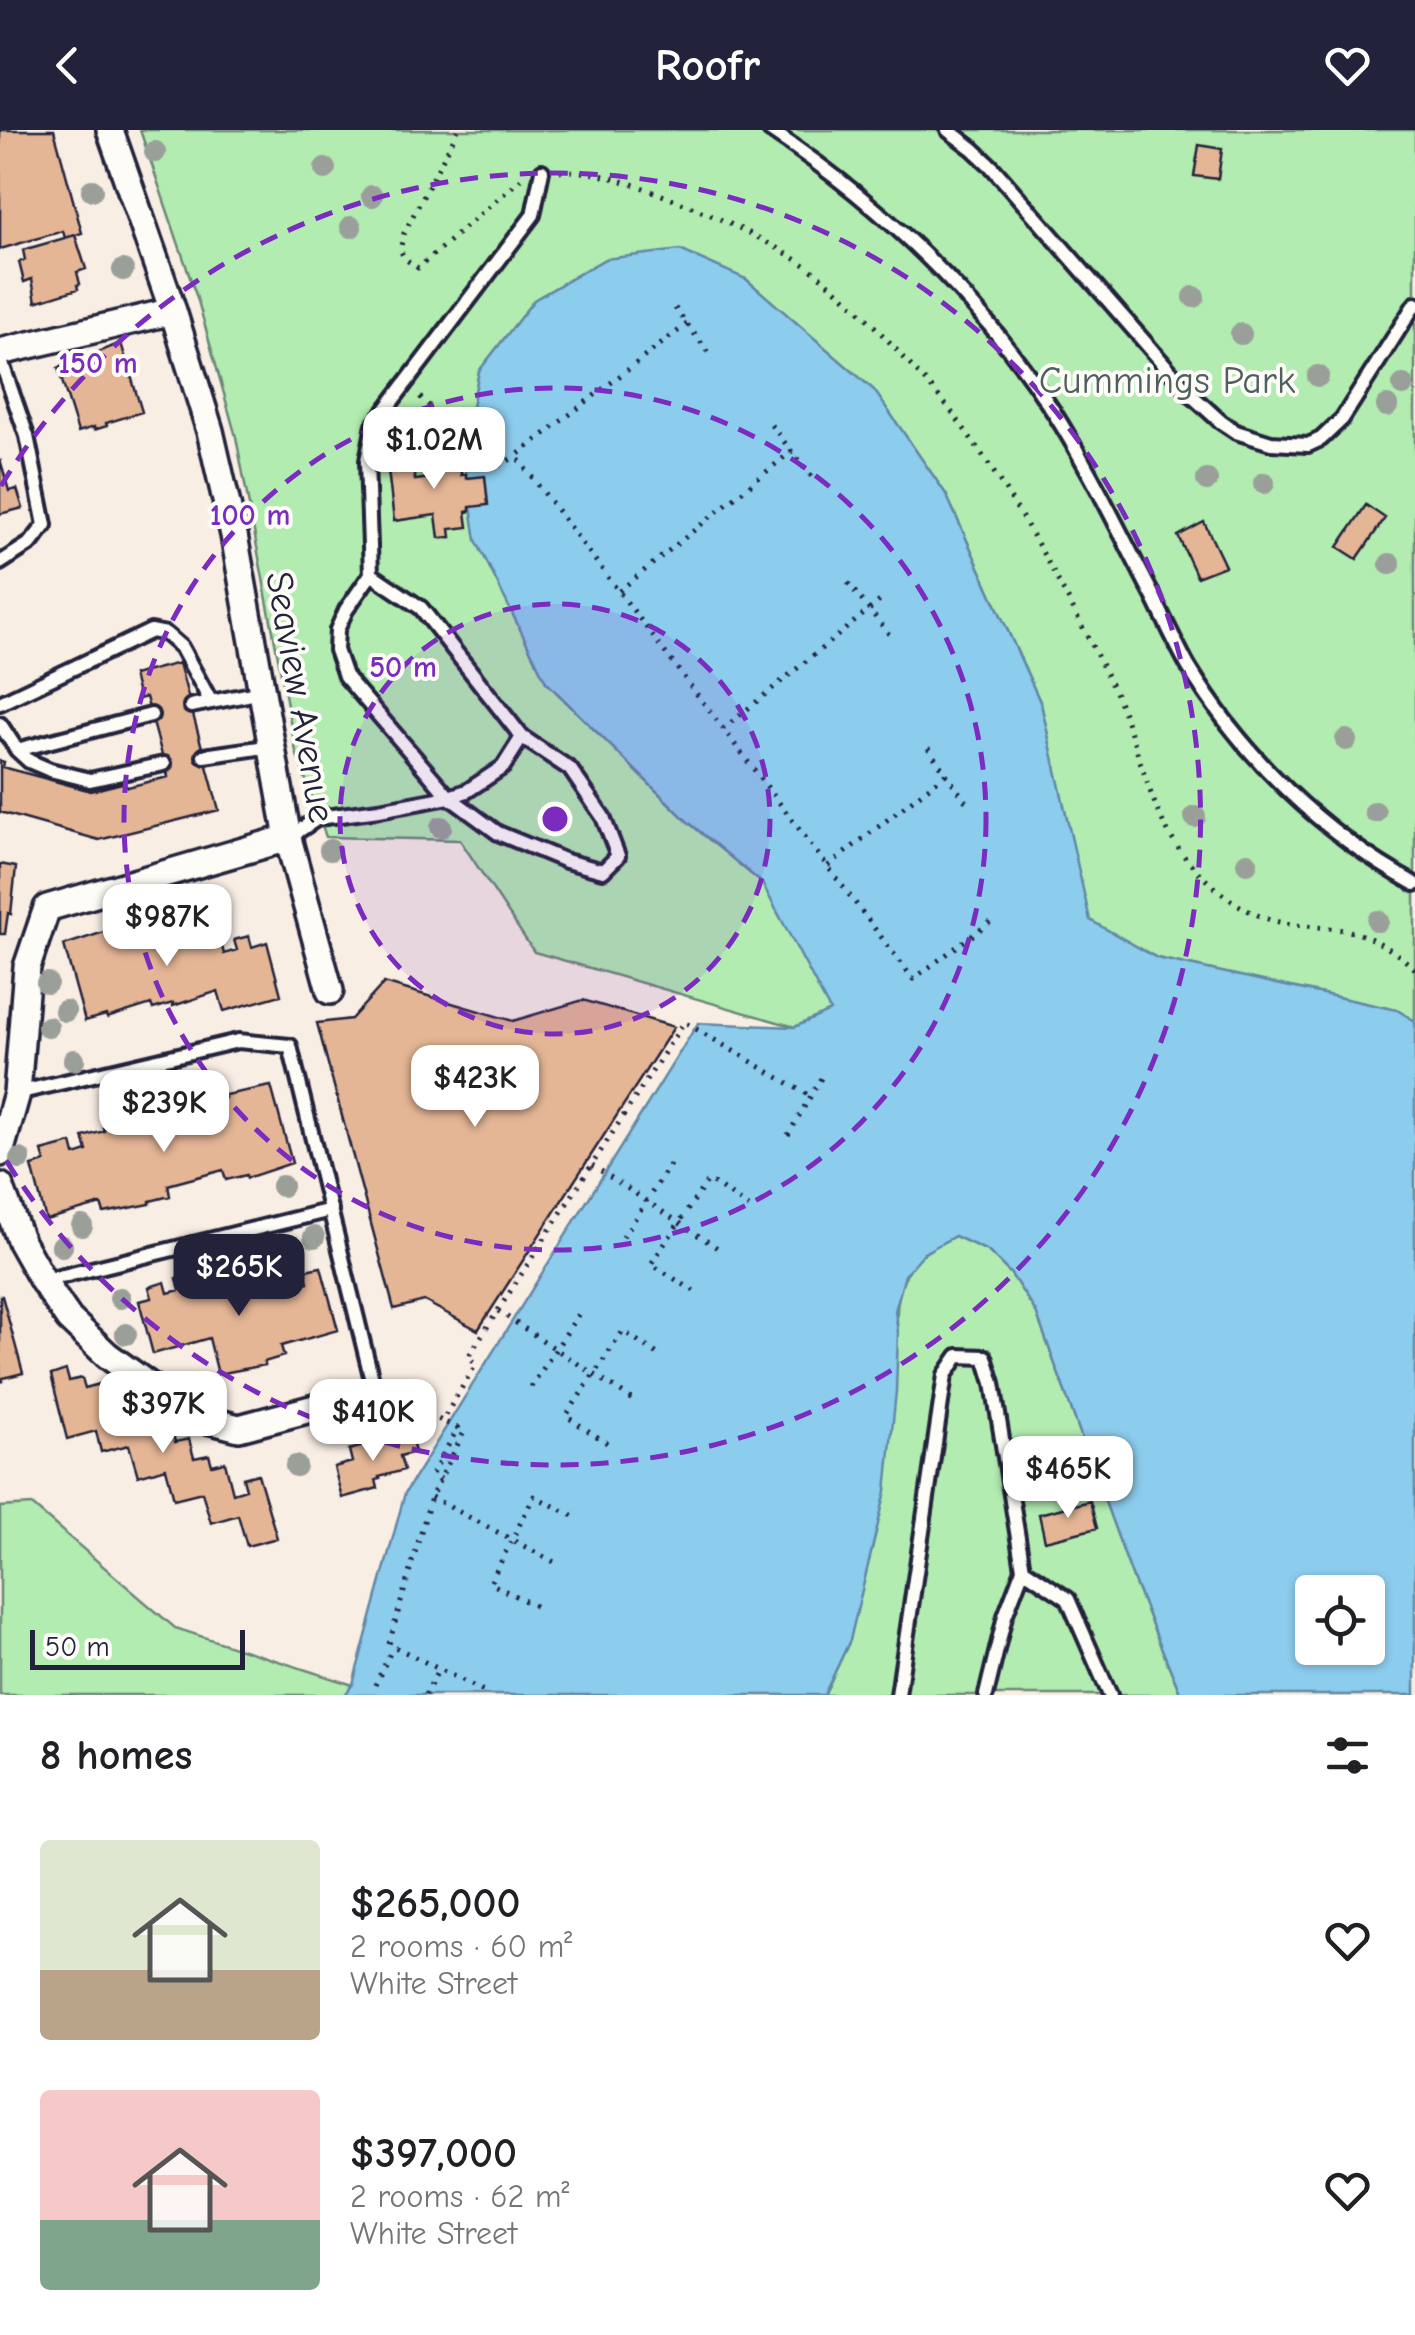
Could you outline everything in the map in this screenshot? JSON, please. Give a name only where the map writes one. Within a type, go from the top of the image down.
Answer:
[{"type":"street","name":"Seaview Avenue","points":[[110,130],[173,310],[210,431],[234,536],[288,838],[330,991]]},
{"type":"street","points":[[0,355],[173,310]]},
{"type":"street","points":[[0,1153],[17,1093],[27,968],[46,908],[288,838]]},
{"type":"street","points":[[0,1187],[21,1242],[69,1319],[108,1355],[200,1418],[239,1428],[376,1392]]},
{"type":"lane","points":[[770,130],[870,204],[971,302],[1015,356],[1053,412],[1092,477],[1188,664],[1217,710],[1286,790],[1353,846],[1415,884]]},
{"type":"lane","points":[[948,130],[992,167],[1190,394],[1221,422],[1253,438],[1292,446],[1321,439],[1342,419],[1415,304]]},
{"type":"lane","points":[[371,574],[421,608],[522,737],[570,769],[603,817],[618,856],[603,871],[498,833],[448,797],[346,676],[336,639],[342,618],[371,574],[367,462],[374,426],[534,215],[542,171]]},
{"type":"lane","points":[[0,355],[7,404],[27,436],[45,525],[31,543],[0,563]]},
{"type":"lane","points":[[0,702],[151,631],[166,634],[181,647],[211,702]]},
{"type":"lane","points":[[191,706],[262,692]]},
{"type":"lane","points":[[17,750],[151,715]]},
{"type":"lane","points":[[0,724],[29,761],[90,780],[164,764]]},
{"type":"lane","points":[[288,838],[318,818],[467,791],[502,767],[522,737]]},
{"type":"lane","points":[[204,756],[272,746]]},
{"type":"lane","points":[[17,1093],[238,1042],[290,1046],[376,1392]]},
{"type":"lane","points":[[43,1281],[331,1210]]},
{"type":"lane","points":[[898,1695],[945,1374],[958,1356],[985,1356],[994,1383],[1024,1570],[1006,1616],[986,1695]]},
{"type":"lane","points":[[1024,1570],[1068,1599],[1110,1695]]},
{"type":"path","points":[[458,130],[404,234],[400,250],[405,258],[418,268],[525,176],[567,171],[626,182],[706,212],[806,266],[871,322],[937,394],[1032,530],[1122,705],[1165,827],[1187,860],[1206,880],[1252,912],[1278,922],[1362,935],[1415,969]]},
{"type":"path","points":[[675,308],[709,353]]},
{"type":"path","points":[[407,385],[450,424],[459,440],[462,460],[477,468],[496,468],[687,324]]},
{"type":"path","points":[[771,425],[815,481]]},
{"type":"path","points":[[618,592],[792,451]]},
{"type":"path","points":[[516,456],[913,979],[992,921]]},
{"type":"path","points":[[848,583],[892,638]]},
{"type":"path","points":[[723,728],[881,600]]},
{"type":"path","points":[[928,748],[969,806]]},
{"type":"path","points":[[828,866],[946,774]]},
{"type":"path","points":[[442,1421],[476,1364],[468,1357],[684,1022],[810,1096]]},
{"type":"path","points":[[788,1135],[824,1073]]},
{"type":"path","points":[[623,1237],[671,1163]]},
{"type":"path","points":[[592,1165],[722,1251]]},
{"type":"path","points":[[694,1291],[651,1264],[708,1180],[750,1206]]},
{"type":"path","points":[[498,1310],[636,1402]]},
{"type":"path","points":[[532,1387],[580,1312]]},
{"type":"path","points":[[607,1443],[566,1416],[623,1331],[662,1357]]},
{"type":"path","points":[[376,1392],[458,1428],[432,1474],[441,1479]]},
{"type":"path","points":[[463,1434],[431,1497],[389,1644],[485,1692]]},
{"type":"path","points":[[535,1606],[490,1583],[534,1496],[578,1518]]},
{"type":"path","points":[[431,1497],[556,1563]]},
{"type":"path","points":[[374,1685],[393,1647]]},
{"type":"path","points":[[425,1695],[439,1669]]},
{"type":"green space","name":"Cummings Park","points":[[140,130],[1415,130],[1415,1021],[1396,1010],[1157,958],[1089,920],[1041,704],[946,494],[874,390],[746,279],[605,259],[534,300],[479,371],[463,455],[546,682],[687,821],[762,883],[831,1011],[795,1027],[534,952],[460,840],[326,837],[296,752],[236,437],[198,301]]},
{"type":"green space","points":[[955,1236],[988,1251],[1011,1274],[1036,1312],[1134,1581],[1181,1695],[824,1695],[850,1640],[898,1333],[901,1288],[917,1260]]},
{"type":"green space","points":[[32,1505],[175,1628],[353,1685],[345,1695],[0,1695],[0,1507]]},
{"type":"water","points":[[680,250],[746,279],[874,390],[946,494],[1041,704],[1090,920],[1157,958],[1397,1010],[1415,1021],[1415,1695],[1181,1695],[1134,1581],[1036,1312],[1011,1274],[988,1251],[955,1236],[924,1253],[905,1275],[895,1311],[896,1391],[886,1491],[850,1640],[824,1695],[345,1695],[353,1684],[405,1493],[698,1023],[795,1027],[830,1011],[762,883],[687,821],[546,682],[476,540],[463,455],[479,371],[534,300],[605,259]]},
{"type":"building","points":[[0,130],[54,130],[82,233],[65,238],[63,231],[0,249]]},
{"type":"building","points":[[1199,145],[1222,149],[1218,179],[1194,176]]},
{"type":"building","points":[[75,235],[86,269],[77,272],[78,289],[36,302],[32,279],[24,282],[19,262],[25,260],[23,250]]},
{"type":"building","points":[[121,343],[142,412],[78,432],[58,368]]},
{"type":"building","points":[[412,450],[415,480],[432,478],[430,463],[460,459],[461,475],[485,476],[488,505],[470,507],[466,512],[468,527],[450,529],[451,537],[439,538],[436,515],[394,521],[386,453]]},
{"type":"building","points":[[0,459],[9,491],[17,489],[23,508],[0,514]]},
{"type":"building","points":[[1366,505],[1385,518],[1357,559],[1338,547]]},
{"type":"building","points":[[1204,522],[1225,566],[1197,577],[1178,536]]},
{"type":"building","points":[[179,663],[219,810],[99,840],[0,812],[0,761],[4,762],[3,767],[91,791],[168,777],[146,697],[139,699],[133,675]]},
{"type":"building","points":[[0,864],[16,867],[5,934],[0,934]]},
{"type":"building","points":[[198,914],[207,947],[221,943],[224,954],[237,950],[234,940],[249,936],[252,947],[267,942],[281,995],[224,1011],[218,991],[173,1006],[153,1009],[151,1004],[85,1021],[64,945],[110,930],[131,927],[132,932]]},
{"type":"building","points":[[384,983],[513,1021],[583,1000],[674,1027],[478,1330],[424,1301],[394,1309],[317,1023],[351,1019]]},
{"type":"building","points":[[271,1086],[292,1163],[247,1178],[246,1175],[226,1180],[223,1170],[168,1185],[170,1196],[150,1204],[104,1213],[101,1204],[46,1220],[32,1166],[45,1162],[42,1151],[72,1143],[75,1155],[87,1151],[83,1137],[104,1131],[103,1128],[165,1116],[168,1128],[194,1120],[191,1110],[225,1095]]},
{"type":"building","points":[[321,1267],[338,1330],[281,1346],[284,1356],[264,1362],[265,1365],[218,1374],[209,1338],[153,1354],[139,1301],[152,1298],[149,1287],[165,1282],[168,1293],[180,1290],[177,1278],[193,1275],[199,1297],[243,1282],[244,1285],[279,1278],[282,1289],[308,1282],[305,1270]]},
{"type":"building","points":[[0,1296],[23,1373],[0,1382]]},
{"type":"building","points":[[66,1370],[69,1381],[82,1378],[85,1388],[99,1384],[102,1395],[116,1391],[121,1412],[136,1407],[139,1418],[152,1415],[157,1435],[172,1431],[175,1442],[189,1439],[194,1458],[209,1455],[212,1465],[225,1462],[233,1493],[246,1489],[243,1478],[258,1474],[277,1538],[247,1546],[238,1515],[211,1523],[202,1492],[174,1499],[166,1468],[138,1476],[129,1445],[101,1452],[96,1431],[67,1439],[51,1375]]},
{"type":"building","points":[[409,1429],[415,1452],[400,1456],[404,1470],[379,1477],[378,1488],[342,1498],[334,1467],[352,1462],[349,1450]]},
{"type":"building","points":[[1090,1501],[1097,1528],[1045,1541],[1039,1514]]}]
